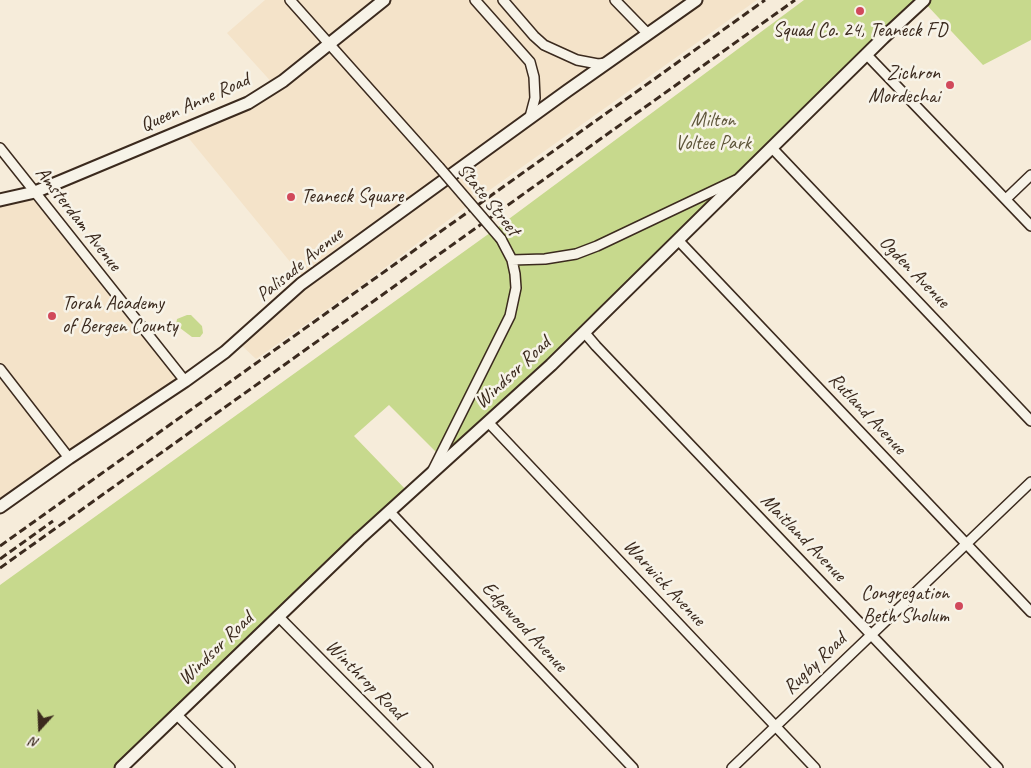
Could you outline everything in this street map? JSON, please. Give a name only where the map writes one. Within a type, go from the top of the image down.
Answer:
[{"type":"street","name":"State Street","points":[[290,0],[501,238],[512,260],[558,258],[597,246],[743,176]]},
{"type":"street","name":"Queen Anne Road","points":[[0,200],[35,192],[248,103],[278,84],[330,45],[384,0]]},
{"type":"street","points":[[476,0],[530,62],[534,78],[535,98],[534,108],[530,117]]},
{"type":"street","points":[[503,0],[544,45],[577,60],[598,64],[606,63]]},
{"type":"street","points":[[615,0],[648,34]]},
{"type":"street","name":"Palisade Avenue","points":[[0,507],[225,352],[301,284],[530,117],[696,0]]},
{"type":"street","name":"Windsor Road","points":[[121,768],[389,511],[584,332],[866,54],[924,0]]},
{"type":"street","points":[[866,54],[1031,226]]},
{"type":"street","name":"Amsterdam Avenue","points":[[0,148],[185,381]]},
{"type":"street","name":"Ogden Avenue","points":[[772,148],[1031,421]]},
{"type":"street","points":[[1006,199],[1031,175]]},
{"type":"street","name":"Rutland Avenue","points":[[678,240],[1031,612]]},
{"type":"street","points":[[432,472],[510,316],[516,288],[512,260]]},
{"type":"street","name":"Maitland Avenue","points":[[584,332],[998,768]]},
{"type":"street","points":[[0,369],[69,458]]},
{"type":"street","name":"Warwick Avenue","points":[[488,422],[815,768]]},
{"type":"street","name":"Rugby Road","points":[[732,768],[1031,482]]},
{"type":"street","name":"Edgewood Avenue","points":[[389,511],[633,768]]},
{"type":"street","name":"Winthrop Road","points":[[278,616],[428,768]]},
{"type":"street","points":[[176,714],[230,768]]},
{"type":"shaded area","points":[[265,0],[757,0],[463,209],[358,288],[256,359],[237,341],[305,280],[182,130],[275,86],[227,33]]},
{"type":"shaded area","points":[[35,192],[185,381],[0,507],[0,200]]},
{"type":"green space","name":"Milton Voltee Park","points":[[804,0],[1031,0],[1031,40],[983,65],[923,1],[432,472],[440,456],[389,405],[354,436],[409,493],[121,768],[0,768],[0,585],[494,230]]},
{"type":"green space","points":[[191,315],[202,326],[203,333],[200,337],[192,337],[176,325],[177,319]]},
{"type":"railway","points":[[0,546],[765,0]]},
{"type":"railway","points":[[0,568],[795,0]]},
{"type":"railway","points":[[0,559],[53,521]]},
{"type":"place","name":"Squad Co. 24, Teaneck FD","points":[[860,11]]},
{"type":"place","name":"Zichron Mordechai","points":[[950,85]]},
{"type":"place","name":"Teaneck Square","points":[[291,197]]},
{"type":"place","name":"Torah Academy of Bergen County","points":[[52,316]]},
{"type":"place","name":"Congregation Beth Sholum","points":[[959,606]]}]
